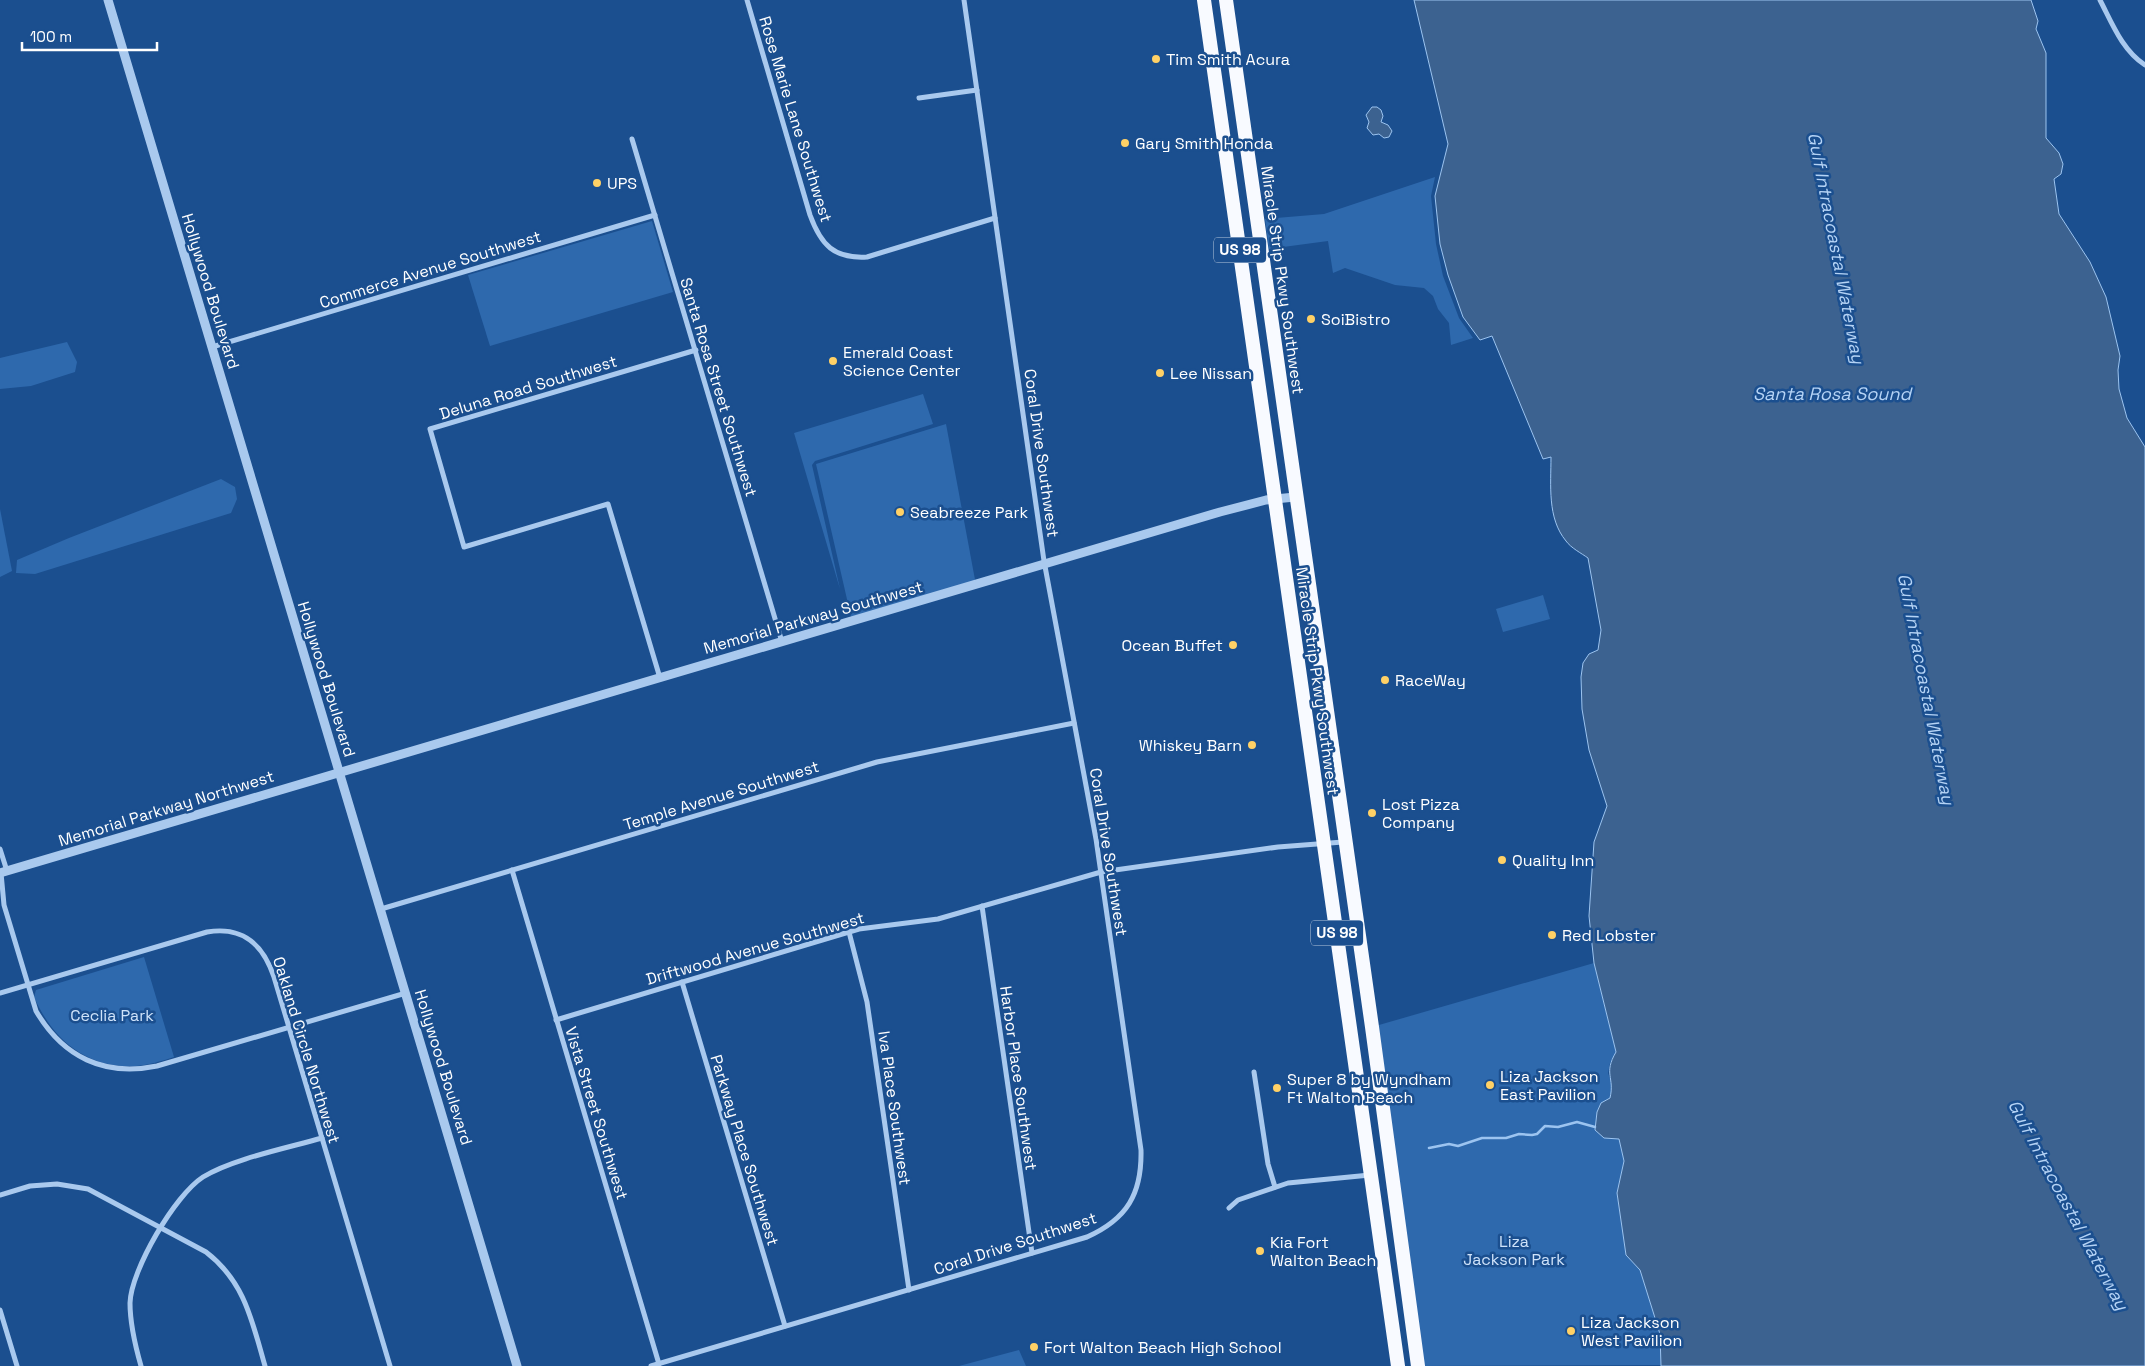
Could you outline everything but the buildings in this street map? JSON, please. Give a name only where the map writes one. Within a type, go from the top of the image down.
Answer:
[{"type":"highway","name":"Miracle Strip Pkwy Southwest","points":[[1204,0],[1398,1366]]},
{"type":"highway","name":"Miracle Strip Pkwy Southwest","points":[[1226,0],[1346,842],[1418,1366]]},
{"type":"street","name":"Hollywood Boulevard","points":[[108,0],[517,1366]]},
{"type":"street","name":"Rose Marie Lane Southwest","points":[[747,0],[810,215],[816,231],[830,248],[847,256],[867,257],[995,218]]},
{"type":"street","name":"Coral Drive Southwest","points":[[651,1366],[1087,1236],[1102,1230],[1127,1208],[1140,1181],[1141,1150],[1101,872],[1045,564],[964,0]]},
{"type":"street","points":[[2100,0],[2119,37],[2131,54],[2145,65]]},
{"type":"street","points":[[919,98],[977,90]]},
{"type":"street","name":"Santa Rosa Street Southwest","points":[[632,139],[782,642]]},
{"type":"street","name":"Commerce Avenue Southwest","points":[[212,346],[655,215]]},
{"type":"street","name":"Deluna Road Southwest","points":[[660,678],[608,504],[464,547],[430,429],[696,350]]},
{"type":"street","name":"Memorial Parkway Southwest","points":[[340,772],[1220,512],[1296,497]]},
{"type":"street","name":"Temple Avenue Southwest","points":[[380,909],[876,762],[1074,723]]},
{"type":"street","name":"Memorial Parkway Northwest","points":[[3,872],[340,772]]},
{"type":"street","name":"Driftwood Avenue Southwest","points":[[556,1020],[849,932],[871,927],[922,922],[1101,872],[1278,847],[1346,842]]},
{"type":"street","points":[[0,849],[4,905],[36,1011],[44,1025],[58,1041],[88,1061],[118,1069],[132,1070],[157,1066],[406,993]]},
{"type":"street","name":"Vista Street Southwest","points":[[512,870],[659,1364]]},
{"type":"street","name":"Harbor Place Southwest","points":[[982,906],[1032,1253]]},
{"type":"street","name":"Oakland Circle Northwest","points":[[0,994],[207,932],[227,931],[250,940],[264,954],[271,969],[390,1366]]},
{"type":"street","name":"Iva Place Southwest","points":[[849,932],[867,1002],[909,1290]]},
{"type":"street","name":"Parkway Place Southwest","points":[[682,982],[785,1326]]},
{"type":"street","points":[[1254,1072],[1268,1164],[1275,1187]]},
{"type":"street","points":[[141,1366],[132,1329],[130,1302],[132,1289],[140,1266],[172,1209],[188,1189],[206,1176],[234,1164],[322,1138]]},
{"type":"street","points":[[1229,1208],[1238,1200],[1294,1182],[1371,1175]]},
{"type":"street","points":[[0,1195],[30,1186],[73,1185],[102,1195],[206,1252],[231,1276],[248,1307],[265,1366]]},
{"type":"street","points":[[0,1310],[17,1366]]},
{"type":"green space","points":[[1435,177],[1431,196],[1436,244],[1443,276],[1459,318],[1473,338],[1451,345],[1449,323],[1438,309],[1433,296],[1424,288],[1395,285],[1345,268],[1333,273],[1328,241],[1269,249],[1265,219],[1324,214]]},
{"type":"green space","points":[[652,221],[673,292],[490,346],[468,275]]},
{"type":"green space","points":[[67,342],[77,362],[75,372],[31,386],[0,389],[0,358]]},
{"type":"green space","points":[[923,394],[933,424],[815,461],[812,465],[840,589],[794,433]]},
{"type":"green space","name":"Seabreeze Park","points":[[946,424],[976,585],[852,621],[816,464]]},
{"type":"green space","points":[[221,479],[235,487],[237,499],[231,513],[35,574],[16,573],[17,560]]},
{"type":"green space","points":[[0,509],[12,571],[0,577]]},
{"type":"green space","points":[[1543,595],[1550,619],[1503,632],[1496,609]]},
{"type":"green space","name":"Ceclia Park","points":[[144,957],[174,1057],[151,1064],[118,1066],[102,1063],[87,1057],[62,1039],[51,1026],[34,997],[36,990]]},
{"type":"green space","name":"Liza Jackson Park","points":[[1594,963],[1616,1052],[1610,1063],[1608,1073],[1613,1087],[1604,1138],[1619,1138],[1624,1161],[1617,1193],[1626,1255],[1640,1270],[1660,1334],[1661,1365],[1419,1366],[1372,1027]]},
{"type":"green space","points":[[1019,1350],[1026,1366],[959,1366]]},
{"type":"water","name":"Santa Rosa Sound","points":[[1414,0],[2031,0],[2038,21],[2036,29],[2046,53],[2046,138],[2059,153],[2063,164],[2061,174],[2054,179],[2059,214],[2090,262],[2106,297],[2120,356],[2118,370],[2119,389],[2127,418],[2145,447],[2145,1366],[1661,1366],[1660,1334],[1640,1270],[1626,1255],[1617,1193],[1624,1161],[1619,1139],[1604,1138],[1595,1130],[1597,1112],[1601,1103],[1610,1098],[1610,1066],[1616,1052],[1594,963],[1589,916],[1594,842],[1607,806],[1589,750],[1582,709],[1581,677],[1583,663],[1589,654],[1598,650],[1601,630],[1588,558],[1571,546],[1560,532],[1551,501],[1551,457],[1543,459],[1492,336],[1480,340],[1463,317],[1448,275],[1440,244],[1435,196],[1448,144]]},
{"type":"water","points":[[1372,107],[1377,107],[1381,110],[1383,116],[1381,122],[1388,125],[1392,131],[1389,137],[1384,138],[1379,134],[1373,135],[1367,128],[1369,122],[1366,115]]},
{"type":"waterway","points":[[1429,1148],[1449,1144],[1458,1146],[1482,1138],[1506,1138],[1519,1134],[1532,1135],[1537,1134],[1545,1126],[1558,1127],[1577,1122],[1595,1127]]},
{"type":"place","name":"Tim Smith Acura","points":[[1156,59]]},
{"type":"place","name":"Gary Smith Honda","points":[[1125,143]]},
{"type":"place","name":"UPS","points":[[597,183]]},
{"type":"place","name":"SoiBistro","points":[[1311,319]]},
{"type":"place","name":"Emerald Coast Science Center","points":[[833,361]]},
{"type":"place","name":"Lee Nissan","points":[[1160,373]]},
{"type":"place","name":"Seabreeze Park","points":[[900,512]]},
{"type":"place","name":"Ocean Buffet","points":[[1233,645]]},
{"type":"place","name":"RaceWay","points":[[1385,680]]},
{"type":"place","name":"Whiskey Barn","points":[[1252,745]]},
{"type":"place","name":"Lost Pizza Company","points":[[1372,813]]},
{"type":"place","name":"Quality Inn","points":[[1502,860]]},
{"type":"place","name":"Red Lobster","points":[[1552,935]]},
{"type":"place","name":"Liza Jackson East Pavilion","points":[[1490,1085]]},
{"type":"place","name":"Super 8 by Wyndham Ft Walton Beach","points":[[1277,1088]]},
{"type":"place","name":"Kia Fort Walton Beach","points":[[1260,1251]]},
{"type":"place","name":"Liza Jackson West Pavilion","points":[[1571,1331]]},
{"type":"place","name":"Fort Walton Beach High School","points":[[1034,1347]]},
{"type":"water label","name":"Gulf Intracoastal Waterway","points":[[1836,248]]},
{"type":"water label","name":"Gulf Intracoastal Waterway","points":[[1926,689]]},
{"type":"water label","name":"Gulf Intracoastal Waterway","points":[[2068,1205]]}]
